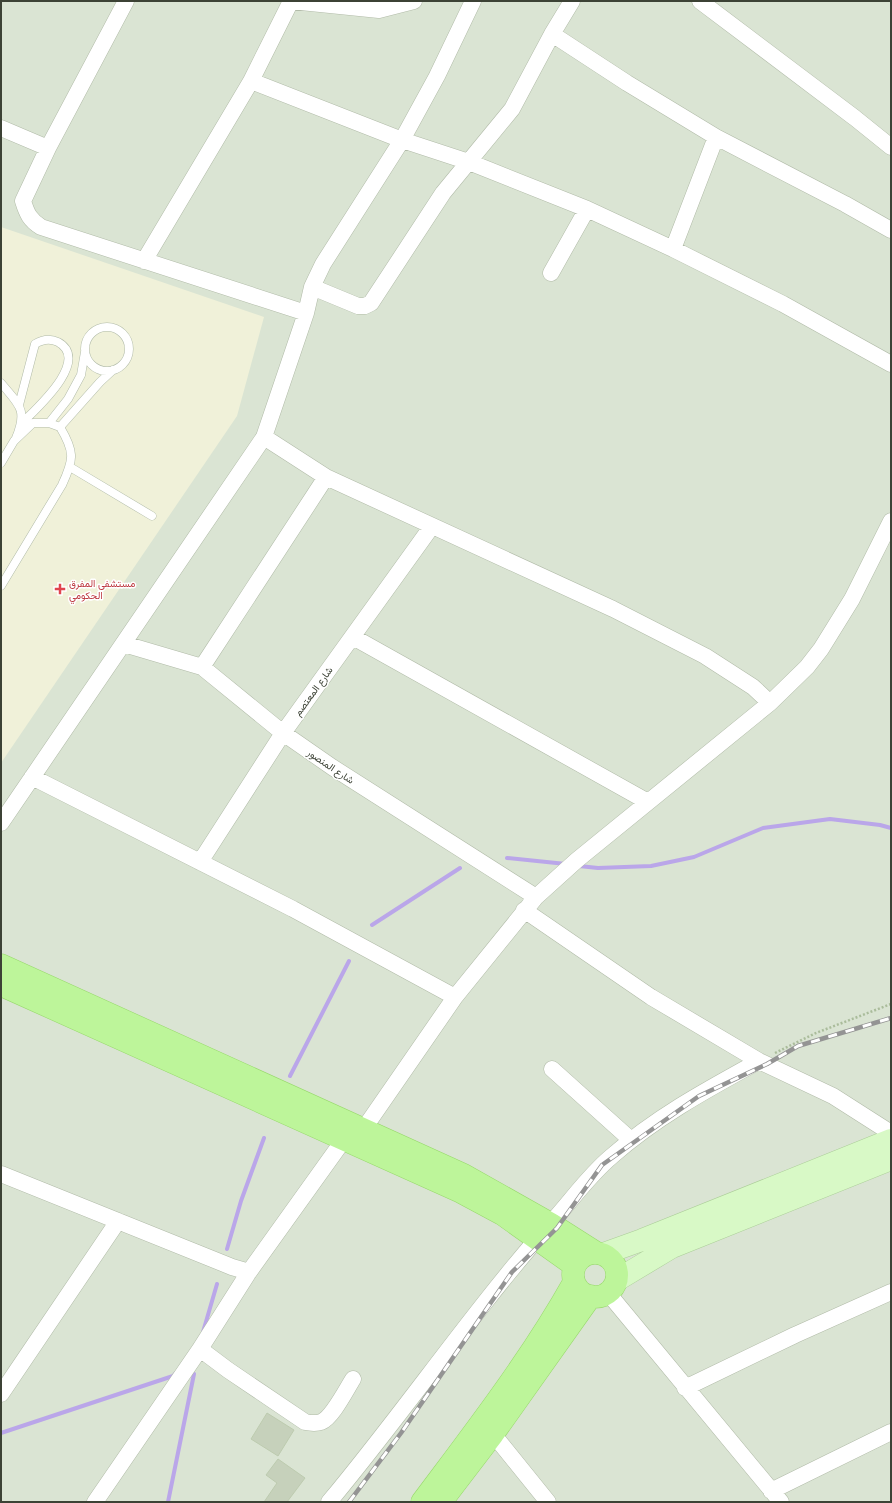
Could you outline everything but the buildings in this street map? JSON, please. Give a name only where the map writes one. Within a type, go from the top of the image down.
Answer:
[{"type":"main road","points":[[1,965],[354,1134],[502,1214],[599,1253],[610,1258],[615,1264],[617,1272],[605,1290],[441,1502]]},
{"type":"main road","points":[[1,985],[354,1134]]},
{"type":"main road","points":[[422,1502],[530,1355],[554,1318],[583,1256],[599,1253],[664,1231],[891,1140]]},
{"type":"main road","points":[[544,1231],[574,1274],[581,1292],[605,1290],[672,1247],[891,1159]]},
{"type":"street","points":[[126,1],[48,148],[23,201],[32,221],[41,227],[306,313]]},
{"type":"street","points":[[144,260],[250,81],[291,1],[379,10],[414,1]]},
{"type":"street","points":[[1,823],[264,437],[306,313],[312,287],[323,264],[402,140],[437,76],[473,1]]},
{"type":"street","points":[[312,287],[358,306],[365,306],[371,303],[443,193],[512,109],[552,34],[572,1]]},
{"type":"street","points":[[700,1],[849,113],[891,147]]},
{"type":"street","points":[[552,34],[626,83],[716,137],[859,211],[891,230]]},
{"type":"street","points":[[250,81],[402,140],[469,162],[587,209],[673,249],[783,304],[891,364]]},
{"type":"street","points":[[1,128],[48,148]]},
{"type":"street","points":[[673,249],[716,137]]},
{"type":"street","points":[[551,273],[587,209]]},
{"type":"street","points":[[264,437],[326,478],[613,609],[705,656],[753,687],[770,703]]},
{"type":"street","points":[[202,667],[326,478]]},
{"type":"street","points":[[95,1502],[200,1349],[249,1272],[354,1134],[455,997],[524,910],[541,892],[577,860],[770,703],[807,667],[821,649],[852,599],[891,521]]},
{"type":"street","name":"شارع المعتصم","points":[[200,862],[283,733],[432,526]]},
{"type":"street","points":[[353,637],[648,802]]},
{"type":"street","name":"شارع المنصور","points":[[124,644],[202,667],[283,733],[364,788],[541,892]]},
{"type":"street","points":[[32,777],[332,930],[455,997]]},
{"type":"street","points":[[524,910],[622,978],[759,1061],[833,1096],[891,1133]]},
{"type":"street","points":[[329,1502],[360,1465],[437,1362],[544,1231],[604,1163],[631,1140],[681,1105],[759,1061]]},
{"type":"street","points":[[552,1068],[631,1140]]},
{"type":"street","points":[[1,1174],[232,1267],[249,1272]]},
{"type":"street","points":[[1,1394],[118,1221]]},
{"type":"street","points":[[605,1290],[776,1496],[891,1432]]},
{"type":"street","points":[[685,1388],[795,1335],[891,1292]]},
{"type":"street","points":[[200,1349],[228,1370],[305,1422],[320,1422],[327,1418],[353,1379]]},
{"type":"street","points":[[493,1434],[548,1502]]},
{"type":"lane","points":[[49,423],[68,399],[81,374],[85,344],[94,332],[106,328],[119,331],[124,336],[128,351],[125,361],[100,382],[60,427]]},
{"type":"lane","points":[[1,463],[23,422],[45,401],[67,369],[69,356],[66,349],[59,342],[50,339],[42,340],[35,344],[19,405]]},
{"type":"lane","points":[[85,351],[87,359],[95,368],[102,370],[113,370]]},
{"type":"lane","points":[[1,383],[19,405],[23,422]]},
{"type":"lane","points":[[1,586],[62,485],[70,467],[72,450],[60,427],[49,423],[33,423],[14,441]]},
{"type":"lane","points":[[70,467],[152,516]]},
{"type":"path","points":[[759,1061],[816,1033],[891,1004]]},
{"type":"shaded area","points":[[1,1],[891,1],[891,1502],[1,1502]]},
{"type":"shaded area","name":"مستشفى المفرق الحكومي","points":[[1,227],[264,317],[237,416],[1,763]]},
{"type":"waterway","points":[[579,866],[598,868],[651,866],[694,857],[763,828],[830,819],[880,825],[891,828]]},
{"type":"waterway","points":[[507,858],[566,864]]},
{"type":"waterway","points":[[372,925],[460,868]]},
{"type":"waterway","points":[[290,1076],[349,961]]},
{"type":"waterway","points":[[227,1249],[241,1201],[264,1138]]},
{"type":"waterway","points":[[203,1332],[217,1284]]},
{"type":"waterway","points":[[1,1433],[173,1376],[176,1373]]},
{"type":"waterway","points":[[168,1502],[194,1374]]},
{"type":"railway","points":[[349,1502],[401,1433],[512,1272],[557,1228],[602,1165],[699,1096],[767,1064],[798,1046],[891,1018]]},
{"type":"place","name":"مستشفى المفرق الحكومي","points":[[60,589]]}]
